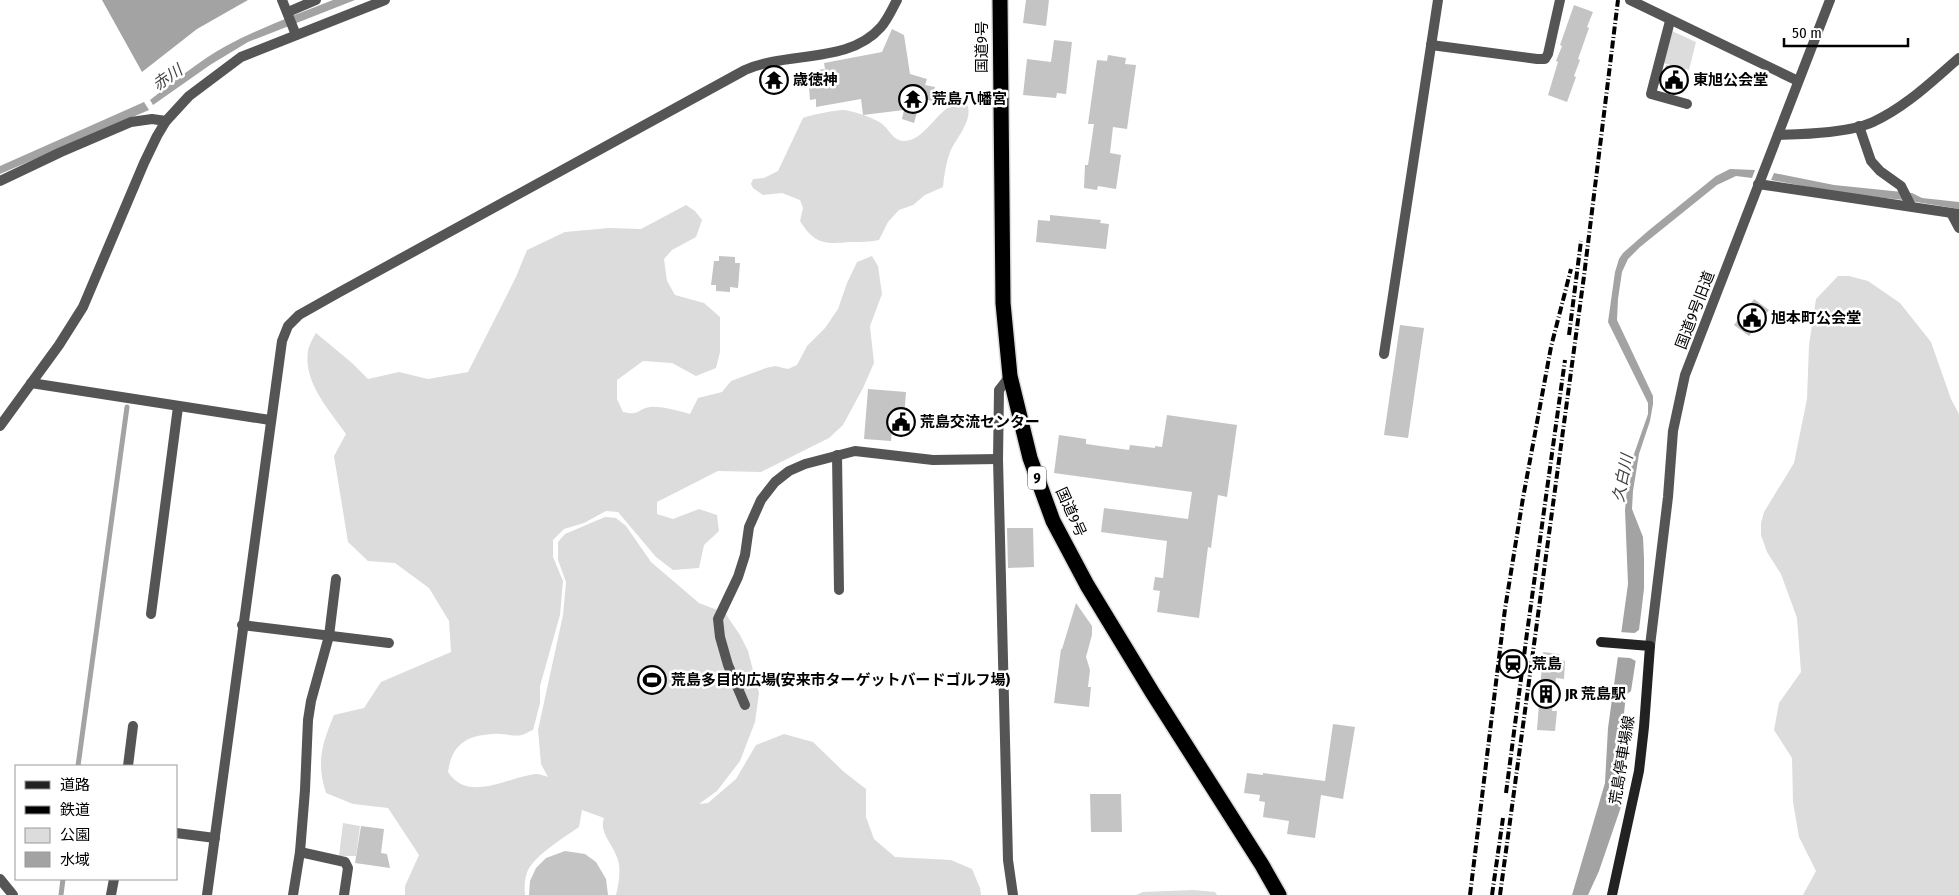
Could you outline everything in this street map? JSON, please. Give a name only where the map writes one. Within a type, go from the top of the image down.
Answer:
[{"type":"highway","name":"国道9号","points":[[1000,0],[1002,286],[1005,338],[1010,376],[1030,458],[1053,521],[1087,585],[1279,895]]},
{"type":"main road","points":[[1602,642],[1644,646]]},
{"type":"main road","name":"荒島停車場線","points":[[1612,895],[1639,771],[1644,727],[1644,646]]},
{"type":"street","points":[[282,0],[295,30]]},
{"type":"street","points":[[289,13],[316,0]]},
{"type":"street","points":[[0,426],[59,345],[83,307],[144,163],[166,121],[189,96],[241,57],[295,30],[385,0]]},
{"type":"street","points":[[207,895],[270,420],[282,341],[288,326],[300,315],[745,70],[764,62],[838,51],[859,44],[869,38],[883,25],[897,0]]},
{"type":"street","points":[[1384,354],[1438,0]]},
{"type":"street","points":[[1431,45],[1537,59],[1544,58],[1548,54],[1560,0]]},
{"type":"street","points":[[1630,0],[1798,82]]},
{"type":"street","name":"国道9号旧道","points":[[1644,646],[1668,497],[1674,431],[1685,375],[1830,0]]},
{"type":"street","points":[[1670,21],[1651,94],[1687,104]]},
{"type":"street","points":[[1778,135],[1808,134],[1859,126],[1872,122],[1914,97],[1959,58]]},
{"type":"street","points":[[0,182],[131,122],[152,119],[166,121]]},
{"type":"street","points":[[1859,126],[1875,166],[1898,183],[1910,204]]},
{"type":"street","points":[[1758,184],[1910,204],[1955,214],[1959,228]]},
{"type":"street","points":[[1010,376],[999,390],[998,459],[1008,860],[1013,895]]},
{"type":"street","points":[[30,383],[270,420]]},
{"type":"street","points":[[151,614],[178,407]]},
{"type":"street","points":[[746,705],[728,664],[720,637],[718,619],[746,555],[749,527],[761,500],[775,482],[789,471],[805,464],[855,451],[933,460],[998,459]]},
{"type":"street","points":[[837,455],[839,590]]},
{"type":"street","points":[[293,895],[300,852],[308,720],[311,701],[329,636],[336,579]]},
{"type":"street","points":[[242,625],[389,643]]},
{"type":"street","points":[[128,765],[133,726]]},
{"type":"street","points":[[178,833],[214,838]]},
{"type":"street","points":[[300,852],[345,862],[348,868],[344,895]]},
{"type":"street","points":[[0,878],[13,895]]},
{"type":"street","points":[[111,895],[114,880]]},
{"type":"green space","points":[[1672,31],[1696,42],[1689,70],[1663,63]]},
{"type":"green space","points":[[959,103],[967,104],[968,116],[950,152],[945,169],[943,187],[925,195],[913,205],[899,210],[888,222],[879,240],[827,243],[816,239],[805,229],[800,221],[803,208],[800,200],[782,193],[763,195],[753,188],[751,184],[753,179],[764,178],[778,171],[803,118],[831,111],[849,111],[881,123],[894,137],[904,141],[919,135],[945,110]]},
{"type":"green space","points":[[686,205],[695,211],[702,220],[696,237],[672,250],[664,259],[667,281],[675,295],[704,303],[720,317],[720,352],[716,368],[696,376],[672,363],[643,361],[617,380],[617,399],[623,412],[636,413],[646,408],[655,407],[690,414],[698,398],[722,392],[731,381],[766,368],[775,366],[788,369],[797,365],[807,346],[825,328],[838,309],[857,262],[872,256],[878,266],[882,294],[870,326],[874,363],[843,425],[829,438],[761,472],[718,471],[657,502],[657,514],[673,519],[699,509],[717,515],[719,531],[704,545],[699,568],[673,570],[656,557],[618,512],[606,511],[584,523],[564,529],[553,540],[553,557],[563,581],[560,615],[540,686],[540,703],[533,730],[523,735],[494,734],[476,736],[469,739],[462,743],[453,754],[448,772],[457,781],[467,786],[478,787],[490,786],[537,774],[548,777],[541,764],[538,730],[563,615],[566,582],[558,560],[558,542],[565,534],[605,517],[616,518],[626,526],[651,562],[699,603],[725,613],[748,651],[759,693],[755,722],[740,761],[717,791],[699,804],[708,803],[736,779],[756,745],[784,734],[813,742],[844,772],[866,789],[866,817],[874,839],[895,857],[951,860],[972,869],[981,895],[616,895],[619,880],[619,864],[604,832],[604,818],[582,810],[579,827],[546,851],[529,868],[525,881],[525,895],[405,895],[405,886],[419,855],[388,808],[353,804],[326,793],[321,772],[321,762],[326,735],[334,715],[364,708],[381,682],[451,652],[449,621],[429,588],[395,563],[368,561],[348,542],[334,456],[346,434],[325,405],[309,374],[308,351],[316,333],[368,379],[399,372],[428,379],[468,372],[516,277],[527,250],[565,232],[609,228],[641,229]]},
{"type":"green space","points":[[1838,276],[1849,276],[1868,281],[1900,303],[1931,342],[1951,399],[1959,414],[1959,895],[1803,895],[1816,871],[1799,837],[1793,802],[1792,758],[1774,730],[1779,703],[1801,672],[1797,618],[1781,574],[1767,552],[1761,535],[1761,523],[1764,512],[1794,463],[1807,399],[1809,345],[1816,299]]},
{"type":"green space","points":[[343,823],[360,826],[356,856],[339,856]]},
{"type":"green space","points":[[1193,890],[1215,892],[1217,895],[1136,895],[1143,892]]},
{"type":"water","points":[[102,0],[248,0],[197,29],[142,72]]},
{"type":"water","points":[[333,0],[355,0],[248,42],[210,65],[153,105],[150,100],[226,46],[265,27]]},
{"type":"water","points":[[144,102],[149,110],[0,174],[0,166]]},
{"type":"water","points":[[1730,169],[1755,170],[1752,178],[1736,176],[1717,185],[1640,247],[1628,259],[1622,272],[1617,320],[1653,396],[1650,421],[1639,454],[1632,509],[1643,537],[1644,589],[1639,630],[1635,633],[1636,659],[1631,691],[1626,695],[1622,731],[1625,773],[1623,801],[1599,871],[1588,895],[1572,895],[1605,783],[1608,728],[1628,584],[1625,510],[1627,488],[1633,457],[1648,414],[1648,403],[1608,322],[1615,272],[1623,253],[1716,176]]},
{"type":"water","points":[[1774,173],[1834,185],[1912,193],[1922,198],[1959,202],[1959,209],[1904,200],[1846,194],[1771,180]]},
{"type":"pier","points":[[1641,630],[1638,634],[1638,662],[1630,658],[1615,657],[1619,632],[1635,633]]},
{"type":"building","points":[[1026,0],[1049,0],[1046,26],[1023,23]]},
{"type":"building","points":[[1574,5],[1593,12],[1578,59],[1580,60],[1574,76],[1576,77],[1567,102],[1548,95],[1558,62],[1556,61],[1562,46],[1560,45]]},
{"type":"building","points":[[892,29],[904,35],[910,74],[927,79],[925,85],[935,87],[932,101],[921,98],[914,123],[902,119],[904,110],[863,115],[861,99],[816,107],[816,99],[810,100],[808,74],[816,73],[816,70],[825,69],[824,63],[882,52]]},
{"type":"building","points":[[1054,40],[1072,42],[1066,94],[1057,93],[1056,98],[1023,95],[1027,59],[1051,62]]},
{"type":"building","points":[[1108,55],[1126,58],[1125,64],[1136,65],[1127,129],[1113,127],[1110,153],[1121,155],[1116,189],[1098,186],[1097,190],[1084,188],[1085,165],[1088,165],[1094,124],[1088,124],[1097,60],[1107,61]]},
{"type":"building","name":"東旭公会堂","points":[[1666,65],[1678,68],[1678,72],[1688,74],[1684,91],[1660,85]]},
{"type":"building","points":[[1050,215],[1101,220],[1100,223],[1109,224],[1106,249],[1036,242],[1038,220],[1050,221]]},
{"type":"building","points":[[719,256],[735,257],[735,263],[740,263],[738,288],[730,287],[730,292],[716,291],[716,285],[711,285],[714,261],[719,261]]},
{"type":"building","name":"旭本町公会堂","points":[[1754,299],[1769,310],[1749,336],[1734,325]]},
{"type":"building","points":[[1400,325],[1424,328],[1408,438],[1384,435]]},
{"type":"building","name":"荒島交流センター","points":[[868,389],[906,392],[904,418],[893,417],[891,441],[864,439]]},
{"type":"building","points":[[1167,415],[1237,425],[1227,497],[1218,495],[1211,548],[1208,547],[1199,618],[1157,612],[1160,591],[1153,590],[1155,577],[1163,578],[1167,541],[1101,532],[1104,508],[1188,519],[1192,492],[1054,473],[1059,435],[1086,439],[1086,444],[1129,450],[1130,445],[1162,447]]},
{"type":"building","points":[[1007,528],[1033,528],[1034,567],[1008,568]]},
{"type":"building","points":[[1076,603],[1092,626],[1092,635],[1086,657],[1090,670],[1088,687],[1091,687],[1089,707],[1054,703],[1061,649]]},
{"type":"building","name":"JR 荒島駅","points":[[1543,652],[1559,654],[1559,660],[1565,661],[1564,679],[1556,678],[1552,711],[1557,711],[1555,731],[1537,730]]},
{"type":"building","points":[[1333,724],[1355,727],[1343,799],[1321,795],[1315,838],[1287,834],[1289,821],[1263,817],[1265,802],[1259,801],[1260,795],[1244,793],[1247,773],[1263,775],[1263,773],[1325,781]]},
{"type":"building","points":[[1090,794],[1121,794],[1122,832],[1091,832]]},
{"type":"building","points":[[361,826],[384,829],[381,853],[387,854],[390,868],[355,863]]},
{"type":"building","points":[[565,851],[585,854],[596,862],[606,879],[608,895],[529,895],[530,881],[536,868],[546,858]]},
{"type":"waterway","points":[[78,765],[127,407]]},
{"type":"waterway","points":[[61,895],[63,880]]},
{"type":"railway","points":[[1500,895],[1584,276],[1618,0]]},
{"type":"railway","points":[[1569,335],[1581,241]]},
{"type":"railway","points":[[1470,895],[1505,609],[1551,347],[1571,269]]},
{"type":"railway","points":[[1506,793],[1565,360]]},
{"type":"railway","points":[[1492,895],[1503,818]]},
{"type":"place","name":"歳徳神","points":[[774,80]]},
{"type":"place","name":"東旭公会堂","points":[[1674,80]]},
{"type":"place","name":"荒島八幡宮","points":[[913,99]]},
{"type":"place","name":"旭本町公会堂","points":[[1752,318]]},
{"type":"place","name":"荒島交流センター","points":[[901,422]]},
{"type":"place","name":"荒島","points":[[1513,664]]},
{"type":"place","name":"荒島多目的広場(安来市ターゲットバードゴルフ場)","points":[[652,680]]},
{"type":"place","name":"JR 荒島駅","points":[[1546,694]]},
{"type":"water label","name":"赤川","points":[[167,77]]},
{"type":"water label","name":"久白川","points":[[1622,478]]}]
